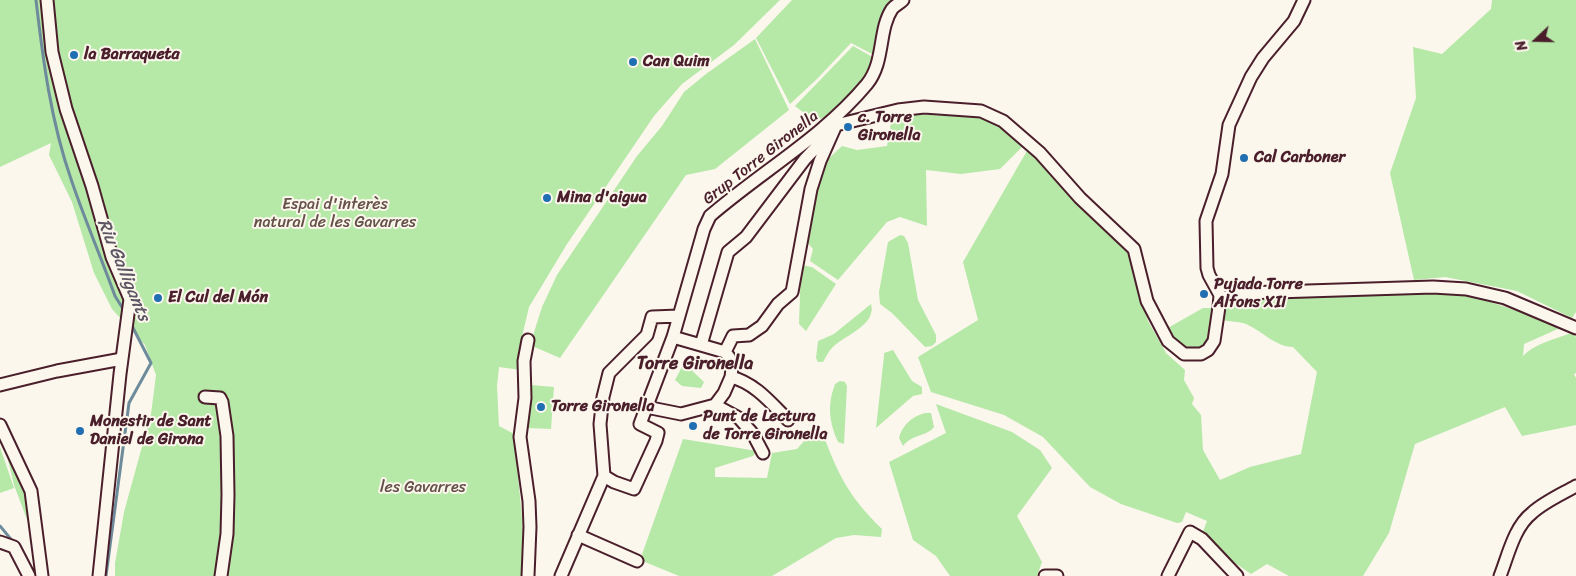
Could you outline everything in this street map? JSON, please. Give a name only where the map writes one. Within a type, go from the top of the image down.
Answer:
[{"type":"street","points":[[48,0],[52,52],[66,109],[92,186],[112,257],[130,300],[122,354],[99,576]]},
{"type":"street","points":[[834,123],[872,77],[880,57],[888,15],[894,6],[903,0]]},
{"type":"street","points":[[834,123],[910,108],[963,110],[992,115],[1021,136],[1094,213],[1134,249],[1147,301],[1162,332],[1176,349],[1184,354],[1196,356],[1208,350],[1214,341],[1220,300],[1220,295],[1207,268],[1206,222],[1222,174],[1229,125],[1255,71],[1294,21],[1304,0]]},
{"type":"street","name":"Grup Torre Gironella","points":[[604,476],[614,482],[634,489],[658,433],[640,424],[673,337],[704,229],[710,216],[753,180],[834,123]]},
{"type":"street","name":"Grup Torre Gironella","points":[[701,345],[728,252],[746,237],[834,123]]},
{"type":"street","name":"Grup Torre Gironella","points":[[725,352],[733,336],[749,335],[762,326],[778,304],[792,292],[811,189],[834,123]]},
{"type":"street","points":[[1220,300],[1231,295],[1244,293],[1454,288],[1504,298],[1576,328]]},
{"type":"street","points":[[566,574],[578,535],[604,476],[600,424],[603,397],[609,373],[647,335],[652,317],[678,316]]},
{"type":"street","points":[[646,407],[681,414],[715,405],[724,393],[731,377],[732,368],[729,357],[725,352],[673,337]]},
{"type":"street","points":[[528,340],[524,361],[525,398],[520,437],[529,502],[528,576]]},
{"type":"street","points":[[0,385],[122,354]]},
{"type":"street","points":[[731,377],[741,380],[760,392],[788,420]]},
{"type":"street","points":[[205,397],[220,398],[227,436],[227,534],[221,576]]},
{"type":"street","points":[[715,405],[739,418],[753,434],[763,453]]},
{"type":"street","points":[[0,425],[32,491],[42,576]]},
{"type":"street","points":[[1500,576],[1518,531],[1526,518],[1538,508],[1576,486]]},
{"type":"street","points":[[1168,576],[1190,532],[1200,537],[1237,576]]},
{"type":"street","points":[[578,535],[637,561]]},
{"type":"street","points":[[0,542],[14,547],[29,576]]},
{"type":"street","points":[[1045,576],[1058,576]]},
{"type":"green space","name":"Espai d'interès natural de les Gavarres","points":[[0,0],[780,0],[734,45],[682,84],[654,116],[567,244],[529,307],[521,341],[521,370],[499,367],[497,386],[499,426],[514,434],[523,529],[524,576],[115,576],[115,563],[124,512],[151,414],[156,375],[145,345],[112,309],[94,273],[72,202],[49,155],[51,143],[0,167]]},
{"type":"green space","points":[[792,0],[901,0],[876,56],[851,43],[790,104],[756,38]]},
{"type":"green space","points":[[1492,0],[1576,0],[1576,312],[1572,318],[1517,291],[1445,277],[1414,280],[1390,173],[1416,98],[1413,47],[1442,54],[1491,9]]},
{"type":"green space","points":[[755,39],[789,110],[715,169],[686,175],[560,358],[530,345],[542,307],[557,275],[637,156],[662,126],[684,92]]},
{"type":"green space","points":[[853,46],[876,59],[858,88],[843,106],[824,118],[813,120],[795,106]]},
{"type":"green space","points":[[908,114],[977,117],[994,122],[1023,146],[1000,169],[961,174],[926,170],[927,226],[900,217],[887,222],[838,280],[810,261],[813,249],[806,241],[816,187],[826,161],[842,146],[857,150],[887,146],[891,123]]},
{"type":"green space","points":[[1028,149],[1129,251],[1148,321],[1166,353],[1185,370],[1184,380],[1194,398],[1192,404],[1201,415],[1203,450],[1220,480],[1250,467],[1301,454],[1317,372],[1293,347],[1275,342],[1246,324],[1222,320],[1225,307],[1229,302],[1236,299],[1446,293],[1476,298],[1518,311],[1560,328],[1524,344],[1523,356],[1539,345],[1571,333],[1576,337],[1576,373],[1574,374],[1576,378],[1576,425],[1522,436],[1505,407],[1415,444],[1389,533],[1363,576],[1289,576],[1267,564],[1251,574],[1213,548],[1202,534],[1207,521],[1186,512],[1182,522],[1177,523],[1121,504],[1090,487],[1043,437],[1004,415],[931,392],[918,357],[978,320],[963,262]]},
{"type":"green space","points":[[900,235],[904,236],[908,243],[918,300],[936,335],[936,342],[932,346],[925,347],[892,313],[880,304],[879,292],[888,242]]},
{"type":"green space","points":[[801,265],[812,267],[836,284],[806,331],[799,324]]},
{"type":"green space","points":[[871,304],[872,311],[865,323],[832,348],[823,362],[818,362],[816,358],[818,341],[834,334]]},
{"type":"green space","points":[[1203,308],[1213,308],[1206,343],[1193,349],[1188,349],[1178,344],[1166,329]]},
{"type":"green space","points":[[893,350],[912,381],[922,387],[922,394],[913,396],[876,428],[884,353]]},
{"type":"green space","points":[[684,363],[704,382],[701,388],[682,386],[675,380]]},
{"type":"green space","points":[[840,381],[845,382],[847,386],[844,444],[838,442],[830,413],[832,392],[835,384]]},
{"type":"green space","name":"Torre Gironella","points":[[531,385],[554,387],[551,429],[528,428]]},
{"type":"green space","points":[[936,404],[1012,432],[1040,450],[1052,468],[1017,516],[1042,562],[1037,576],[950,576],[936,556],[913,540],[889,462],[946,433]]},
{"type":"green space","points":[[931,413],[934,427],[911,439],[903,446],[899,438],[905,425],[916,416]]},
{"type":"green space","points":[[819,424],[843,481],[859,504],[882,529],[881,537],[854,535],[836,538],[772,576],[679,576],[640,560],[683,439],[757,451],[753,456],[715,468],[715,477],[767,478],[772,453],[797,449]]},
{"type":"green space","points":[[0,447],[14,488],[0,493]]},
{"type":"green space","points":[[11,454],[28,496],[32,526],[29,525],[14,485],[7,456]]},
{"type":"waterway","name":"Riu Galligants","points":[[36,0],[49,91],[64,157],[81,208],[115,296],[125,312]]},
{"type":"waterway","name":"Riu Galligants","points":[[106,576],[129,403],[151,363],[130,322]]},
{"type":"waterway","points":[[0,526],[14,543]]},
{"type":"place","name":"la Barraqueta","points":[[74,55]]},
{"type":"place","name":"Can Quim","points":[[633,62]]},
{"type":"place","name":"c. Torre Gironella","points":[[848,127]]},
{"type":"place","name":"Cal Carboner","points":[[1244,158]]},
{"type":"place","name":"Mina d'aigua","points":[[547,198]]},
{"type":"place","name":"Pujada Torre Alfons XII","points":[[1204,294]]},
{"type":"place","name":"El Cul del Món","points":[[158,298]]},
{"type":"place","name":"Torre Gironella","points":[[541,407]]},
{"type":"place","name":"Punt de Lectura de Torre Gironella","points":[[693,426]]},
{"type":"place","name":"Monestir de Sant Daniel de Girona","points":[[80,431]]},
{"type":"district","name":"Torre Gironella","points":[[695,364]]},
{"type":"park label","name":"les Gavarres","points":[[423,488]]}]
